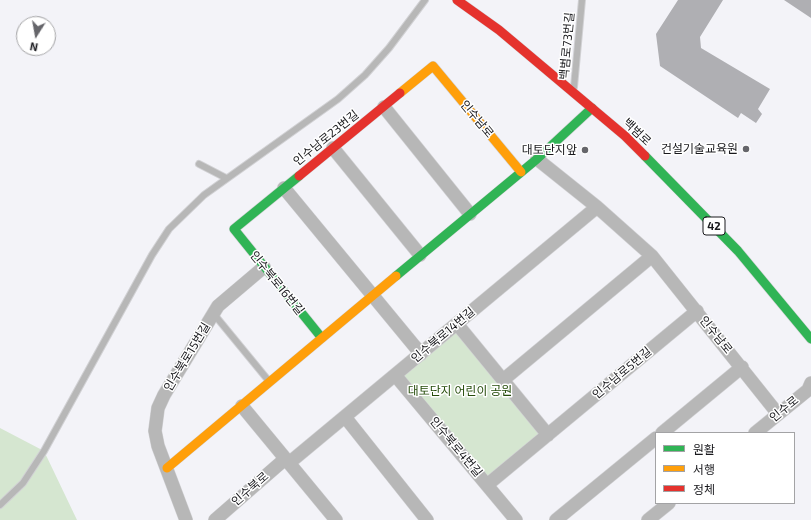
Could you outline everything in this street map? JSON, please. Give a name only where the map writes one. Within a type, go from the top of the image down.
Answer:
[{"type":"street","name":"백범로","points":[[457,0],[499,30],[625,136],[738,251],[811,339]]},
{"type":"street","name":"인수남로23번길","points":[[234,229],[434,66]]},
{"type":"street","name":"인수남로","points":[[434,66],[521,172]]},
{"type":"street","points":[[384,107],[470,214]]},
{"type":"street","points":[[167,468],[242,406],[372,294],[537,159],[592,108]]},
{"type":"street","points":[[333,148],[420,255]]},
{"type":"street","name":"인수남로","points":[[537,159],[597,207],[652,256],[778,414]]},
{"type":"street","points":[[284,188],[421,354]]},
{"type":"street","name":"인수북로14번길","points":[[287,461],[345,417],[597,207]]},
{"type":"street","name":"인수북로16번길","points":[[234,229],[321,337]]},
{"type":"street","points":[[503,380],[652,256]]},
{"type":"street","name":"인수북로15번길","points":[[186,520],[158,446],[155,431],[158,408],[164,395],[218,306],[264,267]]},
{"type":"street","name":"인수남로5번길","points":[[487,485],[697,311]]},
{"type":"street","points":[[457,324],[548,435]]},
{"type":"street","points":[[663,432],[742,367]]},
{"type":"street","name":"인수북로4번길","points":[[396,375],[516,520]]},
{"type":"street","name":"인수로","points":[[756,432],[808,390],[811,384]]},
{"type":"street","points":[[242,406],[333,519]]},
{"type":"street","points":[[345,417],[427,520]]},
{"type":"street","points":[[556,520],[655,439]]},
{"type":"street","name":"인수북로","points":[[215,520],[287,461]]},
{"type":"street","points":[[648,520],[668,504]]},
{"type":"lane","points":[[0,505],[23,483],[44,452],[152,255],[169,229],[204,195],[338,99],[365,75],[389,48],[425,0]]},
{"type":"lane","name":"백범로73번길","points":[[574,93],[582,0]]},
{"type":"lane","points":[[199,164],[226,178]]},
{"type":"lane","points":[[214,313],[270,381]]},
{"type":"green space","name":"대토단지 어린이 공원","points":[[457,324],[548,435],[487,485],[395,375]]},
{"type":"green space","points":[[0,428],[44,451],[77,520],[0,520]]},
{"type":"building","points":[[678,0],[723,0],[700,37],[701,48],[770,89],[758,109],[762,114],[756,123],[741,113],[738,118],[660,66],[656,34]]},
{"type":"building","points":[[784,0],[811,0],[811,18]]},
{"type":"traffic: fast","points":[[396,276],[537,159],[592,108]]},
{"type":"traffic: fast","points":[[645,156],[738,251],[811,339]]},
{"type":"traffic: fast","points":[[299,176],[234,229],[321,337]]},
{"type":"traffic: slow","points":[[400,93],[433,66],[521,172]]},
{"type":"traffic: slow","points":[[167,468],[396,276]]},
{"type":"traffic: jam","points":[[457,0],[499,30],[625,136],[645,156]]},
{"type":"traffic: jam","points":[[299,176],[400,93]]},
{"type":"place","name":"건설기술교육원","points":[[746,149]]},
{"type":"place","name":"대토단지앞","points":[[585,150]]}]
